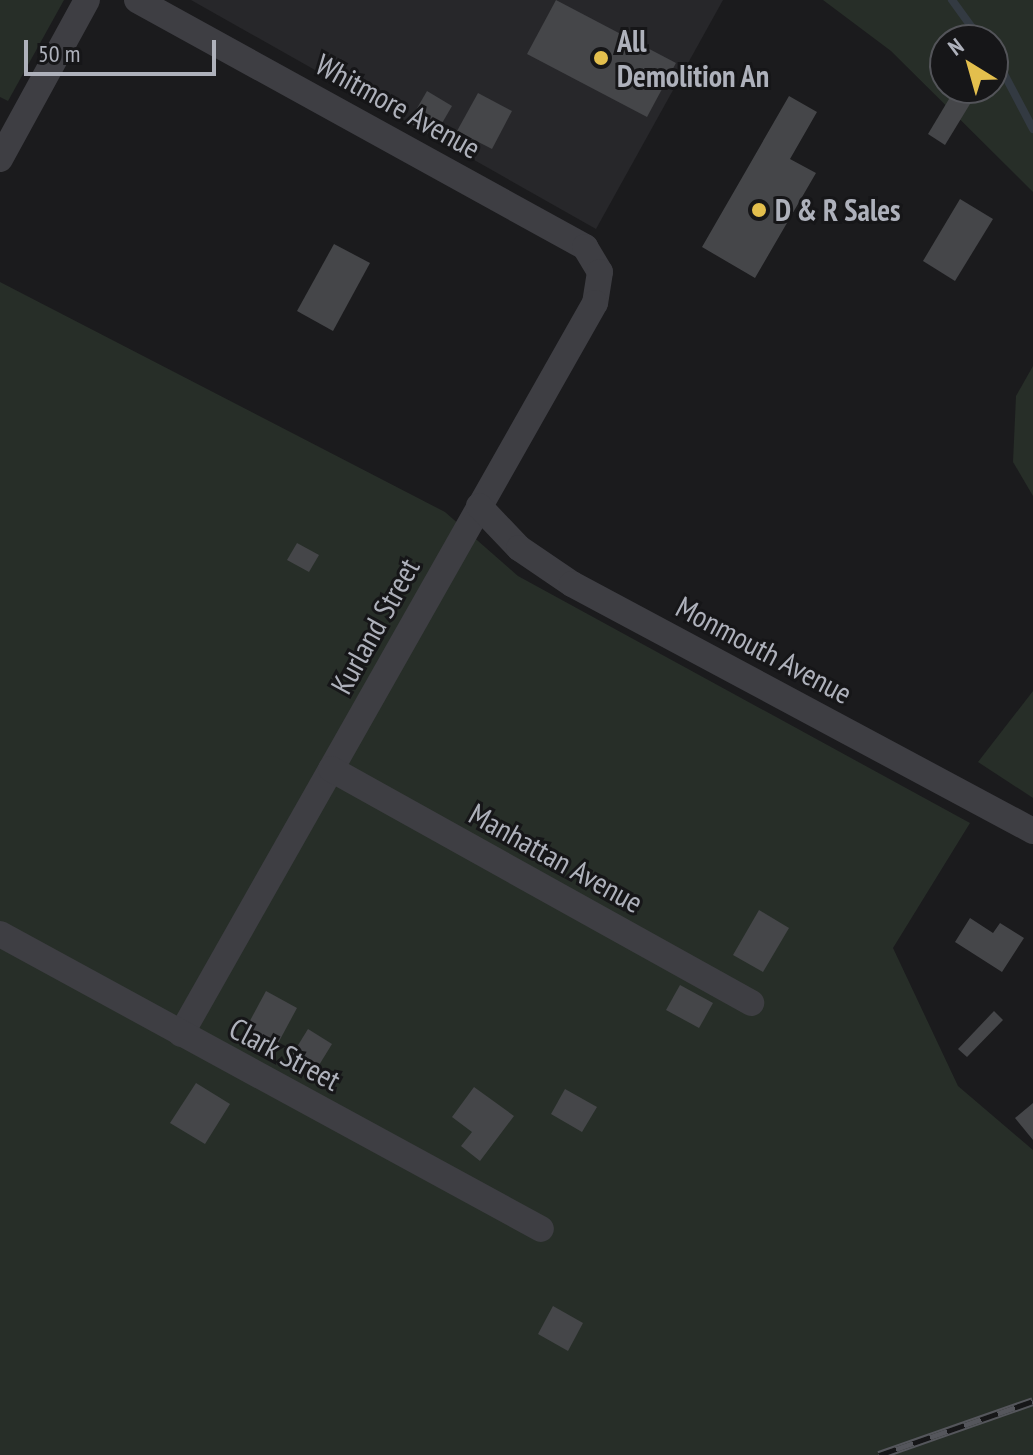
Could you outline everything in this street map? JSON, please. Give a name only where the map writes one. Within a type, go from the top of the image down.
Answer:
[{"type":"street","points":[[0,159],[87,0]]},
{"type":"street","name":"Whitmore Avenue","points":[[137,0],[585,247]]},
{"type":"street","name":"Kurland Street","points":[[181,1034],[595,303],[600,272],[585,247]]},
{"type":"street","name":"Monmouth Avenue","points":[[479,506],[519,548],[572,584],[1033,831]]},
{"type":"street","name":"Manhattan Avenue","points":[[331,769],[751,1003]]},
{"type":"street","name":"Clark Street","points":[[0,934],[541,1229]]},
{"type":"shaded area","points":[[0,0],[64,0],[8,101],[0,97]]},
{"type":"shaded area","points":[[191,0],[723,0],[596,229]]},
{"type":"shaded area","points":[[823,0],[1033,0],[1033,192],[944,104],[1009,104],[1009,24],[929,24],[929,89],[891,51]]},
{"type":"shaded area","points":[[0,282],[445,512],[518,576],[970,823],[893,948],[958,1086],[1033,1150],[1033,1455],[0,1455]]},
{"type":"shaded area","points":[[1033,366],[1033,496],[1013,462],[1016,396]]},
{"type":"shaded area","points":[[1033,691],[1033,798],[978,762]]},
{"type":"building","name":"All Demolition An","points":[[556,0],[676,63],[647,117],[527,54]]},
{"type":"building","points":[[427,91],[452,106],[434,137],[409,122]]},
{"type":"building","points":[[478,93],[512,111],[492,149],[457,131]]},
{"type":"building","name":"D & R Sales","points":[[789,96],[817,112],[790,159],[816,173],[755,278],[702,247]]},
{"type":"building","points":[[946,104],[970,104],[945,145],[928,134]]},
{"type":"building","points":[[960,199],[993,219],[955,281],[923,261]]},
{"type":"building","points":[[334,244],[370,263],[333,331],[297,311]]},
{"type":"building","points":[[297,543],[319,555],[309,572],[287,560]]},
{"type":"building","points":[[759,910],[789,928],[763,972],[733,955]]},
{"type":"building","points":[[970,918],[993,933],[1000,923],[1024,938],[1002,972],[955,942]]},
{"type":"building","points":[[680,985],[713,1003],[699,1028],[666,1010]]},
{"type":"building","points":[[266,991],[297,1008],[276,1047],[245,1030]]},
{"type":"building","points":[[994,1011],[1003,1020],[967,1057],[958,1049]]},
{"type":"building","points":[[308,1029],[332,1044],[316,1070],[292,1055]]},
{"type":"building","points":[[196,1083],[230,1104],[205,1144],[170,1123]]},
{"type":"building","points":[[474,1087],[514,1116],[480,1161],[461,1146],[472,1132],[452,1117]]},
{"type":"building","points":[[565,1089],[597,1107],[582,1132],[551,1114]]},
{"type":"building","points":[[1033,1103],[1033,1140],[1015,1118]]},
{"type":"building","points":[[553,1306],[583,1323],[568,1351],[538,1334]]},
{"type":"waterway","points":[[952,0],[969,24]]},
{"type":"waterway","points":[[1009,83],[1033,129]]},
{"type":"railway","points":[[879,1455],[1033,1401]]},
{"type":"place","name":"All Demolition An","points":[[601,58]]},
{"type":"place","name":"D & R Sales","points":[[759,210]]}]
